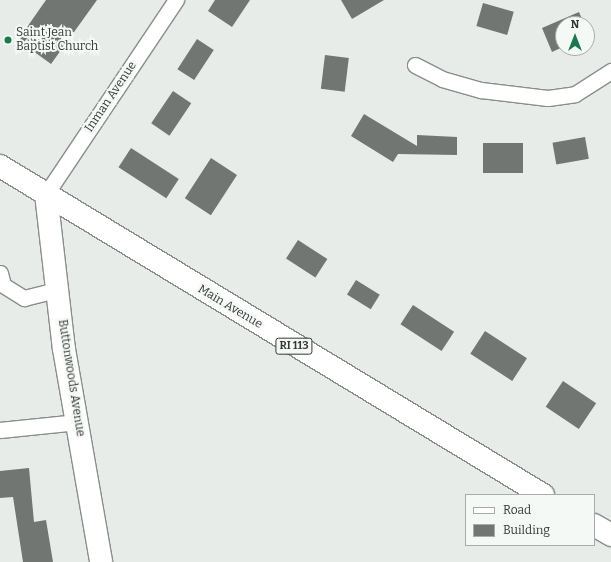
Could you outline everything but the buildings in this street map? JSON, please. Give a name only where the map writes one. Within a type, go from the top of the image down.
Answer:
[{"type":"main road","name":"Main Avenue","points":[[0,166],[541,494]]},
{"type":"main road","name":"Buttonwoods Avenue","points":[[46,194],[57,290],[101,562]]},
{"type":"main road","points":[[595,526],[611,536]]},
{"type":"street","name":"Inman Avenue","points":[[46,194],[176,0]]},
{"type":"street","points":[[415,65],[442,79],[481,90],[548,98],[575,94],[611,71]]},
{"type":"street","points":[[0,273],[3,285],[24,298],[57,290]]},
{"type":"street","points":[[0,430],[78,422]]},
{"type":"place","name":"Saint Jean Baptist Church","points":[[8,40]]}]
